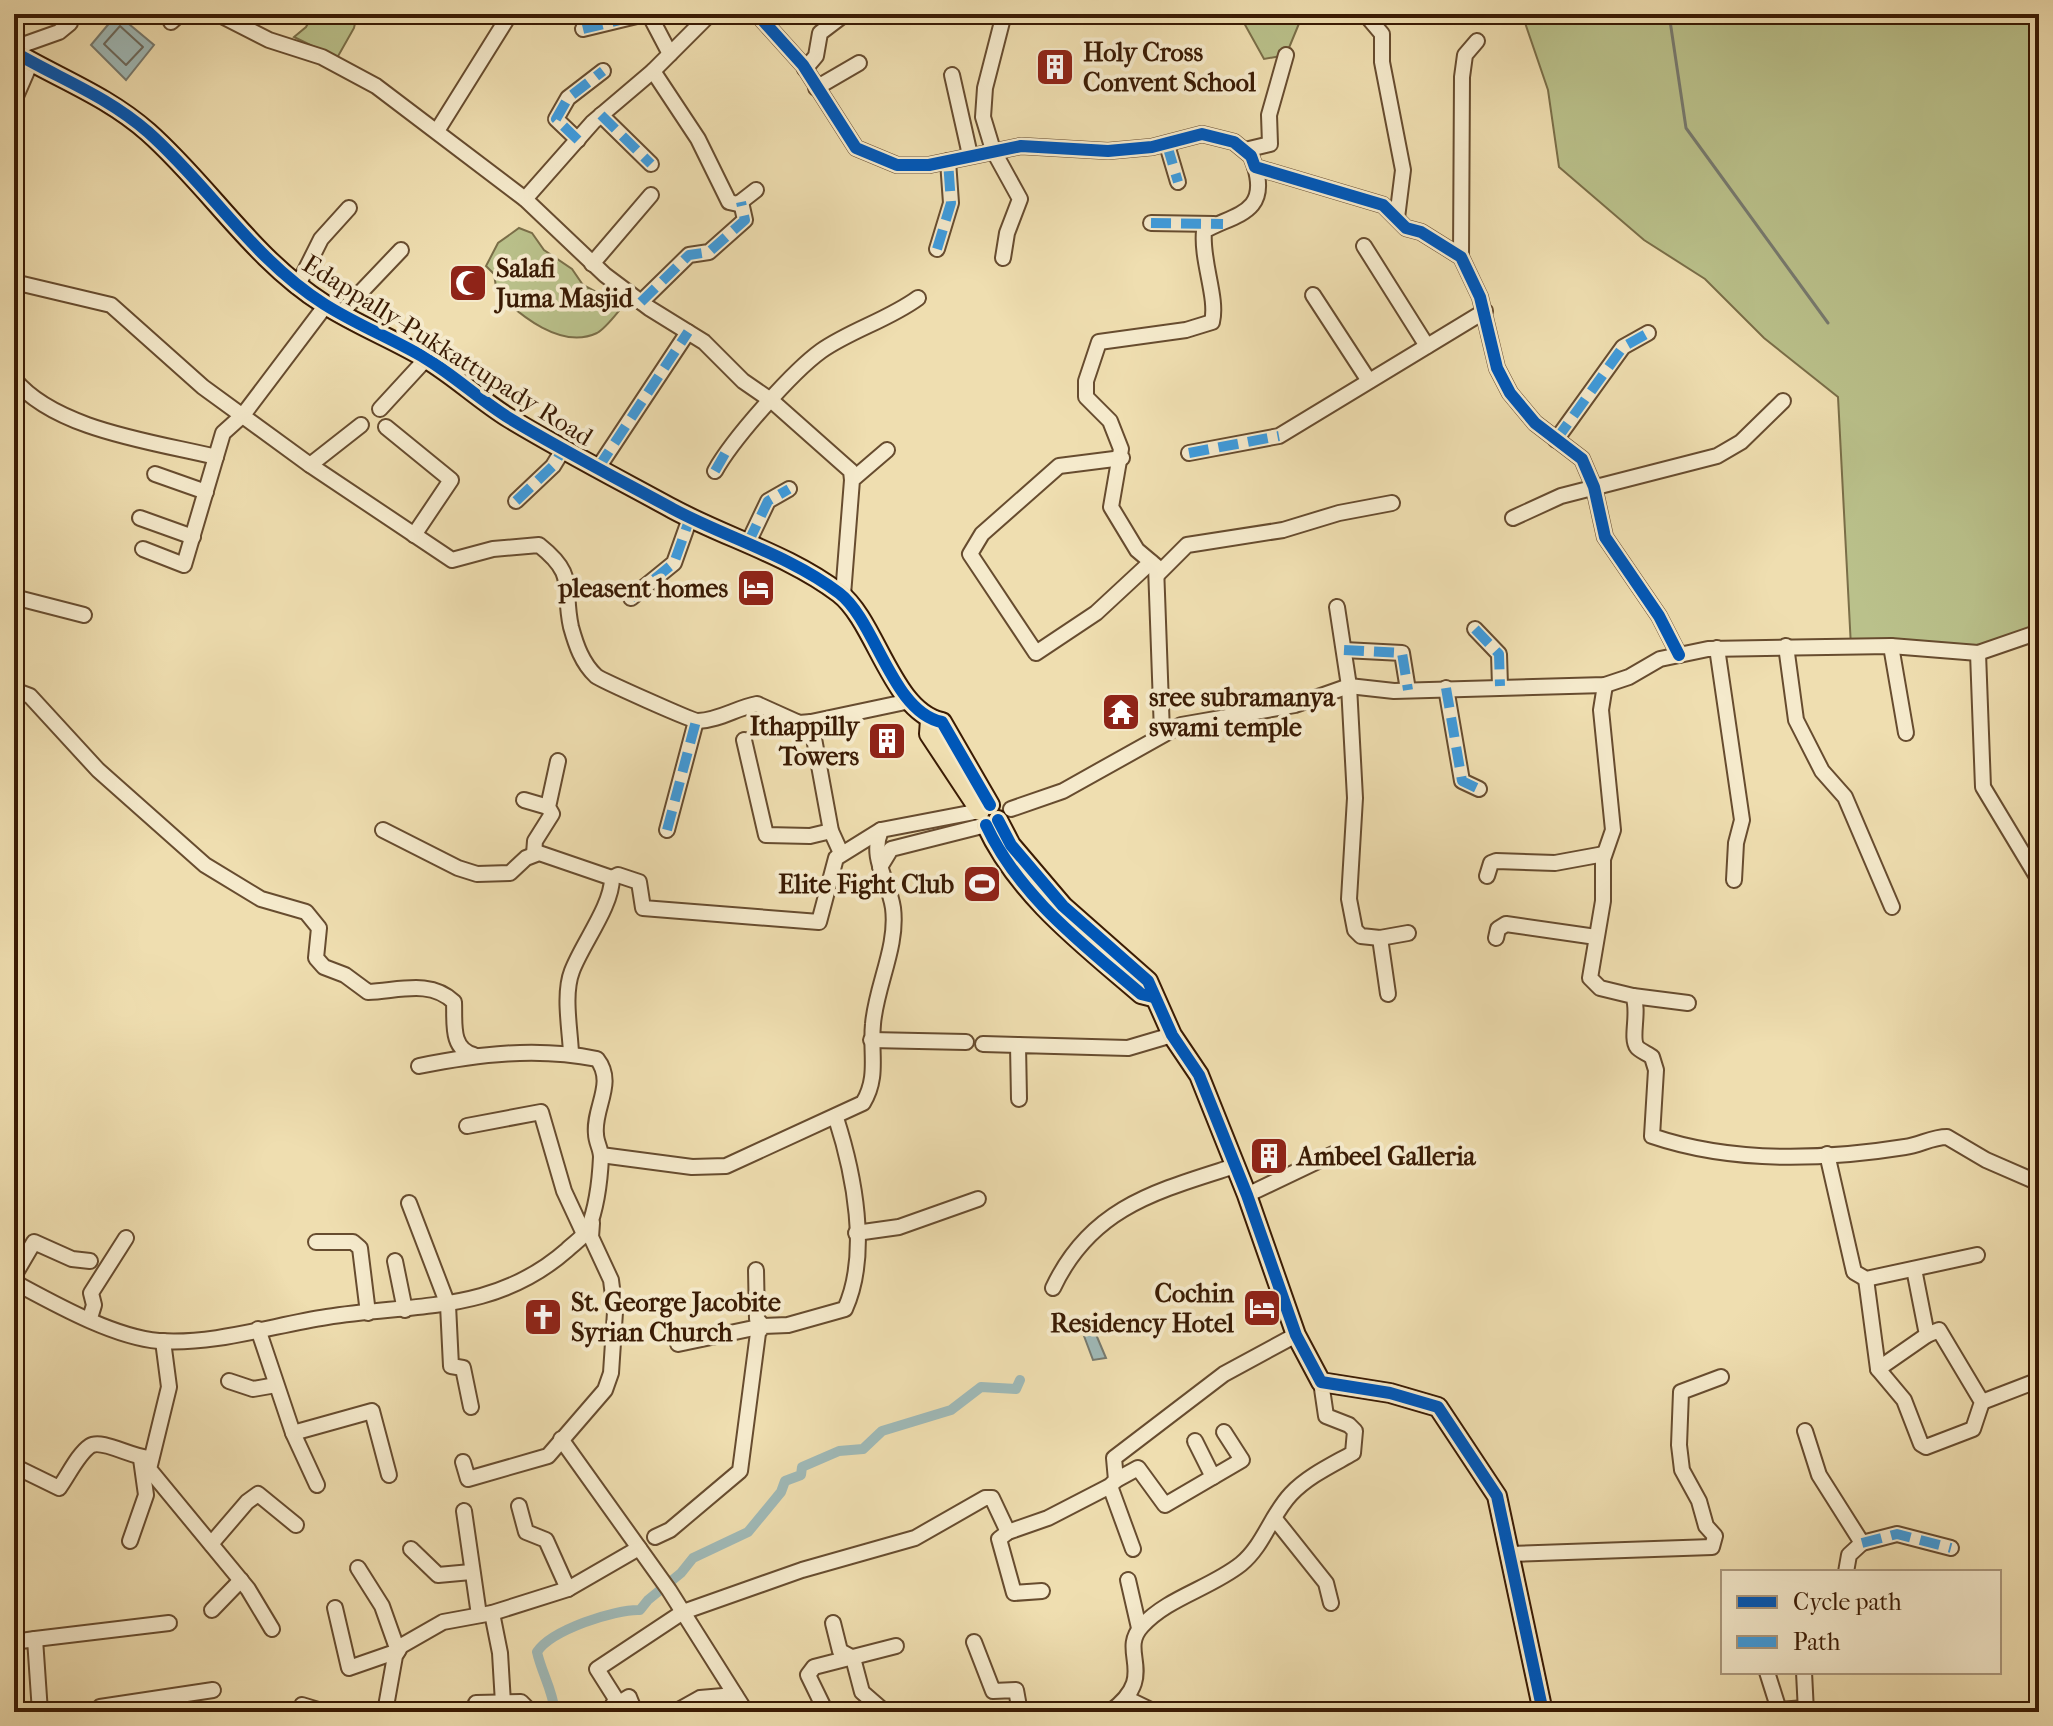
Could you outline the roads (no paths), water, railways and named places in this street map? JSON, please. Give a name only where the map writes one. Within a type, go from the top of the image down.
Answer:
[{"type":"main road","name":"Edappally-Pukkattupady Road","points":[[14,50],[111,103],[150,134],[251,245],[297,287],[333,310],[426,359],[509,418],[690,518],[783,558],[843,595],[910,701],[930,720],[929,734],[994,813],[1001,857],[1053,919],[1141,994],[1153,997],[1172,1035],[1199,1075],[1247,1195],[1296,1335],[1321,1382]]},
{"type":"main road","points":[[1321,1382],[1390,1393],[1438,1407],[1497,1496],[1543,1712]]},
{"type":"street","points":[[218,14],[269,40],[335,65],[376,86],[525,199],[592,264],[641,302],[704,342],[743,381],[772,401],[851,471],[843,595]]},
{"type":"street","points":[[437,131],[510,14]]},
{"type":"street","points":[[583,29],[647,14],[670,54]]},
{"type":"street","points":[[525,199],[601,115],[653,71],[710,14]]},
{"type":"street","points":[[757,14],[805,69],[856,148],[866,154],[912,167],[1021,146],[1108,151],[1167,145],[1202,134],[1228,139],[1251,156],[1258,190],[1255,203],[1223,224],[1204,231],[1204,267],[1214,313],[1212,322],[1186,330],[1106,339],[1096,346],[1086,381],[1086,397],[1114,429],[1122,458],[1111,507],[1137,550],[1154,569],[1162,733]]},
{"type":"street","points":[[805,69],[816,56],[820,33],[845,14]]},
{"type":"street","points":[[1003,258],[1007,233],[1020,199],[993,150],[982,105],[1004,14]]},
{"type":"street","points":[[1365,14],[1382,34],[1382,62],[1403,170],[1397,218]]},
{"type":"street","points":[[14,50],[59,32],[70,23]]},
{"type":"street","points":[[1477,41],[1465,55],[1462,77],[1461,257],[1485,311],[1497,368],[1510,393],[1535,423],[1582,459],[1594,487],[1605,537],[1659,616],[1679,655]]},
{"type":"street","points":[[1245,150],[1270,144],[1273,131],[1269,115],[1286,55]]},
{"type":"street","points":[[14,101],[31,62]]},
{"type":"street","points":[[816,88],[859,63]]},
{"type":"street","points":[[578,140],[556,119],[568,98],[603,71]]},
{"type":"street","points":[[653,71],[698,139],[729,202],[741,202],[756,190]]},
{"type":"street","points":[[952,75],[970,155]]},
{"type":"street","points":[[601,115],[651,164]]},
{"type":"street","points":[[1167,145],[1178,182]]},
{"type":"street","points":[[937,249],[951,203],[948,161]]},
{"type":"street","points":[[1255,167],[1383,205],[1406,228],[1429,236],[1461,257]]},
{"type":"street","points":[[592,264],[651,195]]},
{"type":"street","points":[[14,202],[17,215],[14,222]]},
{"type":"street","points":[[641,302],[689,255],[709,252],[745,220],[741,202]]},
{"type":"street","points":[[297,287],[321,239],[349,208]]},
{"type":"street","points":[[1151,223],[1223,224]]},
{"type":"street","points":[[1364,246],[1427,346]]},
{"type":"street","points":[[143,549],[184,565],[223,433],[243,415],[333,310],[401,250]]},
{"type":"street","points":[[14,282],[111,305],[191,377],[310,465],[452,560],[493,549],[539,545],[558,560],[569,586],[571,626],[581,656],[598,678],[696,721],[719,718],[757,704],[799,723],[811,722],[910,701]]},
{"type":"street","points":[[1313,295],[1369,381]]},
{"type":"street","points":[[715,471],[727,450],[820,352],[896,314],[918,298]]},
{"type":"street","points":[[1189,453],[1279,436],[1485,311]]},
{"type":"street","points":[[598,468],[688,332]]},
{"type":"street","points":[[1556,440],[1623,347],[1648,333]]},
{"type":"street","points":[[380,409],[426,359]]},
{"type":"street","points":[[14,379],[41,401],[84,424],[216,457]]},
{"type":"street","points":[[1513,518],[1561,496],[1717,456],[1741,442],[1783,401]]},
{"type":"street","points":[[310,465],[361,425]]},
{"type":"street","points":[[386,427],[451,480],[414,535]]},
{"type":"street","points":[[516,501],[553,466],[564,448]]},
{"type":"street","points":[[852,480],[887,450]]},
{"type":"street","points":[[1122,458],[1059,466],[982,534],[970,554],[1036,653],[1187,545],[1283,530],[1339,513],[1392,503]]},
{"type":"street","points":[[155,474],[206,492]]},
{"type":"street","points":[[748,543],[768,501],[789,489]]},
{"type":"street","points":[[140,518],[193,537]]},
{"type":"street","points":[[631,598],[674,563],[690,518]]},
{"type":"street","points":[[14,597],[84,615]]},
{"type":"street","points":[[1337,607],[1349,686],[1355,798],[1349,899],[1355,930],[1361,936],[1380,938],[1408,933]]},
{"type":"street","points":[[1475,629],[1499,654],[1500,686]]},
{"type":"street","points":[[880,867],[891,849],[1063,791],[1162,733],[1193,721],[1295,705],[1349,686],[1408,690],[1605,685],[1629,677],[1660,659],[1717,648],[1891,646],[1978,653],[2039,632]]},
{"type":"street","points":[[1786,646],[1796,720],[1822,771],[1845,797],[1892,907]]},
{"type":"street","points":[[1891,646],[1906,733]]},
{"type":"street","points":[[1717,648],[1742,820],[1736,843],[1734,880]]},
{"type":"street","points":[[1344,650],[1402,653],[1408,690]]},
{"type":"street","points":[[1978,653],[1983,787],[2039,880]]},
{"type":"street","points":[[1605,685],[1601,710],[1613,830],[1604,854],[1603,901],[1590,978],[1600,988],[1688,1003]]},
{"type":"street","points":[[1446,688],[1462,781],[1479,789]]},
{"type":"street","points":[[14,690],[30,696],[98,770],[205,865],[261,899],[306,912],[319,928],[316,958],[324,967],[345,975],[368,992],[416,987],[446,994],[454,1002],[456,1042],[464,1052],[474,1055]]},
{"type":"street","points":[[667,830],[696,721]]},
{"type":"street","points":[[811,722],[831,831],[841,853]]},
{"type":"street","points":[[744,740],[766,835],[810,836],[831,831]]},
{"type":"street","points":[[383,830],[477,874],[510,873],[534,854],[535,841],[552,814],[548,807],[558,761]]},
{"type":"street","points":[[524,800],[548,807]]},
{"type":"street","points":[[534,854],[639,882],[643,908],[819,922],[836,858],[841,853],[881,830],[994,813]]},
{"type":"street","points":[[601,1155],[692,1167],[726,1166],[781,1138],[836,1118],[863,1103],[872,1089],[871,1040],[892,930],[893,907],[880,867],[876,841],[881,830]]},
{"type":"street","points":[[1487,876],[1491,863],[1496,861],[1555,863],[1604,854]]},
{"type":"street","points":[[571,1053],[569,987],[572,970],[585,950],[619,877]]},
{"type":"street","points":[[1496,938],[1498,929],[1506,924],[1596,937]]},
{"type":"street","points":[[1380,938],[1388,994]]},
{"type":"street","points":[[1633,996],[1638,1015],[1637,1048],[1652,1057],[1655,1064],[1652,1136],[1698,1147],[1760,1155],[1827,1154],[1907,1147],[1947,1137],[1986,1160],[2039,1183]]},
{"type":"street","points":[[983,1044],[1128,1048],[1172,1035]]},
{"type":"street","points":[[871,1040],[966,1042]]},
{"type":"street","points":[[1018,1045],[1019,1099]]},
{"type":"street","points":[[14,1282],[90,1318],[163,1341],[448,1305],[498,1291],[553,1261],[584,1234],[592,1207],[601,1155],[595,1132],[605,1092],[603,1067],[597,1059],[571,1053],[474,1055],[419,1066]]},
{"type":"street","points":[[467,1126],[541,1112],[564,1191],[584,1234]]},
{"type":"street","points":[[678,1344],[763,1326],[788,1325],[845,1309],[854,1290],[856,1233],[845,1146],[836,1118]]},
{"type":"street","points":[[1247,1195],[1333,1154]]},
{"type":"street","points":[[1827,1154],[1854,1272],[1866,1279],[1977,1255]]},
{"type":"street","points":[[1053,1288],[1067,1260],[1094,1230],[1133,1201],[1235,1166]]},
{"type":"street","points":[[856,1233],[899,1227],[978,1199]]},
{"type":"street","points":[[409,1203],[448,1305],[451,1366],[463,1368],[471,1407]]},
{"type":"street","points":[[463,1462],[468,1479],[548,1456],[605,1390],[611,1373],[614,1303],[611,1280],[591,1237],[592,1207]]},
{"type":"street","points":[[90,1318],[94,1305],[91,1293],[126,1238]]},
{"type":"street","points":[[14,1276],[34,1242],[72,1259],[90,1261]]},
{"type":"street","points":[[316,1242],[353,1242],[360,1248],[368,1313]]},
{"type":"street","points":[[395,1261],[405,1310]]},
{"type":"street","points":[[1914,1269],[1927,1335]]},
{"type":"street","points":[[756,1270],[757,1319],[763,1326]]},
{"type":"street","points":[[1866,1279],[1878,1369],[1904,1400],[1922,1447],[1973,1429],[1982,1402],[1939,1330],[1878,1369]]},
{"type":"street","points":[[655,1537],[670,1530],[740,1471],[758,1333],[763,1326]]},
{"type":"street","points":[[258,1329],[293,1433],[317,1485]]},
{"type":"street","points":[[1133,1549],[1113,1483],[1114,1458],[1224,1374],[1296,1335]]},
{"type":"street","points":[[130,1541],[146,1495],[146,1458],[169,1387],[163,1341]]},
{"type":"street","points":[[1509,1554],[1712,1547],[1715,1536],[1706,1526],[1699,1501],[1682,1470],[1679,1412],[1681,1392],[1721,1377]]},
{"type":"street","points":[[1982,1402],[2039,1380]]},
{"type":"street","points":[[229,1381],[253,1389],[276,1385]]},
{"type":"street","points":[[1139,1628],[1155,1615],[1240,1564],[1261,1543],[1290,1495],[1353,1453],[1355,1431],[1349,1425],[1326,1416],[1321,1382]]},
{"type":"street","points":[[293,1433],[372,1411],[389,1475]]},
{"type":"street","points":[[1805,1431],[1819,1475],[1862,1543]]},
{"type":"street","points":[[1042,1591],[1014,1593],[999,1539],[1008,1532],[1048,1518],[1138,1468],[1165,1505],[1242,1460],[1224,1432]]},
{"type":"street","points":[[561,1439],[668,1587],[746,1712]]},
{"type":"street","points":[[1195,1441],[1213,1477]]},
{"type":"street","points":[[14,1466],[59,1488],[90,1446],[102,1443],[146,1458]]},
{"type":"street","points":[[146,1458],[149,1469],[241,1580],[272,1629]]},
{"type":"street","points":[[211,1544],[247,1502],[258,1494],[296,1525]]},
{"type":"street","points":[[608,1711],[616,1699],[597,1669],[683,1612],[802,1570],[915,1538],[985,1498],[992,1498],[1008,1532]]},
{"type":"street","points":[[519,1506],[526,1532],[546,1540],[568,1589]]},
{"type":"street","points":[[464,1511],[471,1572],[500,1653],[503,1703]]},
{"type":"street","points":[[1275,1519],[1326,1583],[1331,1603]]},
{"type":"street","points":[[1846,1570],[1849,1555],[1862,1543],[1897,1534],[1951,1548]]},
{"type":"street","points":[[335,1608],[349,1668],[398,1651],[443,1622],[486,1614],[568,1589],[639,1548]]},
{"type":"street","points":[[411,1549],[438,1575],[471,1572]]},
{"type":"street","points":[[358,1568],[382,1606],[398,1651],[385,1712]]},
{"type":"street","points":[[212,1610],[241,1580]]},
{"type":"street","points":[[1110,1712],[1128,1699],[1136,1685],[1134,1644],[1139,1628],[1128,1580]]},
{"type":"street","points":[[14,1642],[169,1623]]},
{"type":"street","points":[[833,1623],[840,1651],[853,1658],[862,1692],[885,1712]]},
{"type":"street","points":[[35,1639],[40,1712]]},
{"type":"street","points":[[974,1642],[993,1691],[1016,1690],[1020,1712]]},
{"type":"street","points":[[826,1712],[808,1675],[814,1667],[896,1646]]},
{"type":"street","points":[[1768,1674],[1779,1710],[1805,1710],[1804,1674]]},
{"type":"street","points":[[100,1712],[100,1707],[213,1690]]},
{"type":"street","points":[[675,1712],[700,1698],[735,1695]]},
{"type":"street","points":[[608,1711],[629,1697],[635,1712]]},
{"type":"street","points":[[1128,1699],[1155,1712]]},
{"type":"street","points":[[476,1703],[521,1702],[531,1712]]},
{"type":"street","points":[[302,1705],[325,1712]]},
{"type":"water","points":[[117,14],[154,45],[126,80],[91,45]]},
{"type":"water","points":[[1092,1325],[1106,1358],[1093,1360],[1081,1328]]},
{"type":"waterway","points":[[1669,14],[1686,128],[1828,323]]},
{"type":"waterway","points":[[555,1712],[537,1652],[555,1636],[584,1622],[640,1610],[693,1558],[748,1532],[781,1492],[785,1481],[801,1475],[802,1467],[839,1451],[863,1449],[882,1431],[951,1410],[981,1387],[1016,1389],[1020,1380]]},
{"type":"place","name":"Holy Cross Convent School","points":[[1055,67]]},
{"type":"place","name":"Salafi Juma Masjid","points":[[468,283]]},
{"type":"place","name":"pleasent homes","points":[[756,588]]},
{"type":"place","name":"sree subramanya swami temple","points":[[1121,712]]},
{"type":"place","name":"Ithappilly Towers","points":[[887,741]]},
{"type":"place","name":"Elite Fight Club","points":[[982,884]]},
{"type":"place","name":"Ambeel Galleria","points":[[1269,1156]]},
{"type":"place","name":"Cochin Residency Hotel","points":[[1262,1308]]},
{"type":"place","name":"St. George Jacobite Syrian Church","points":[[543,1317]]}]
